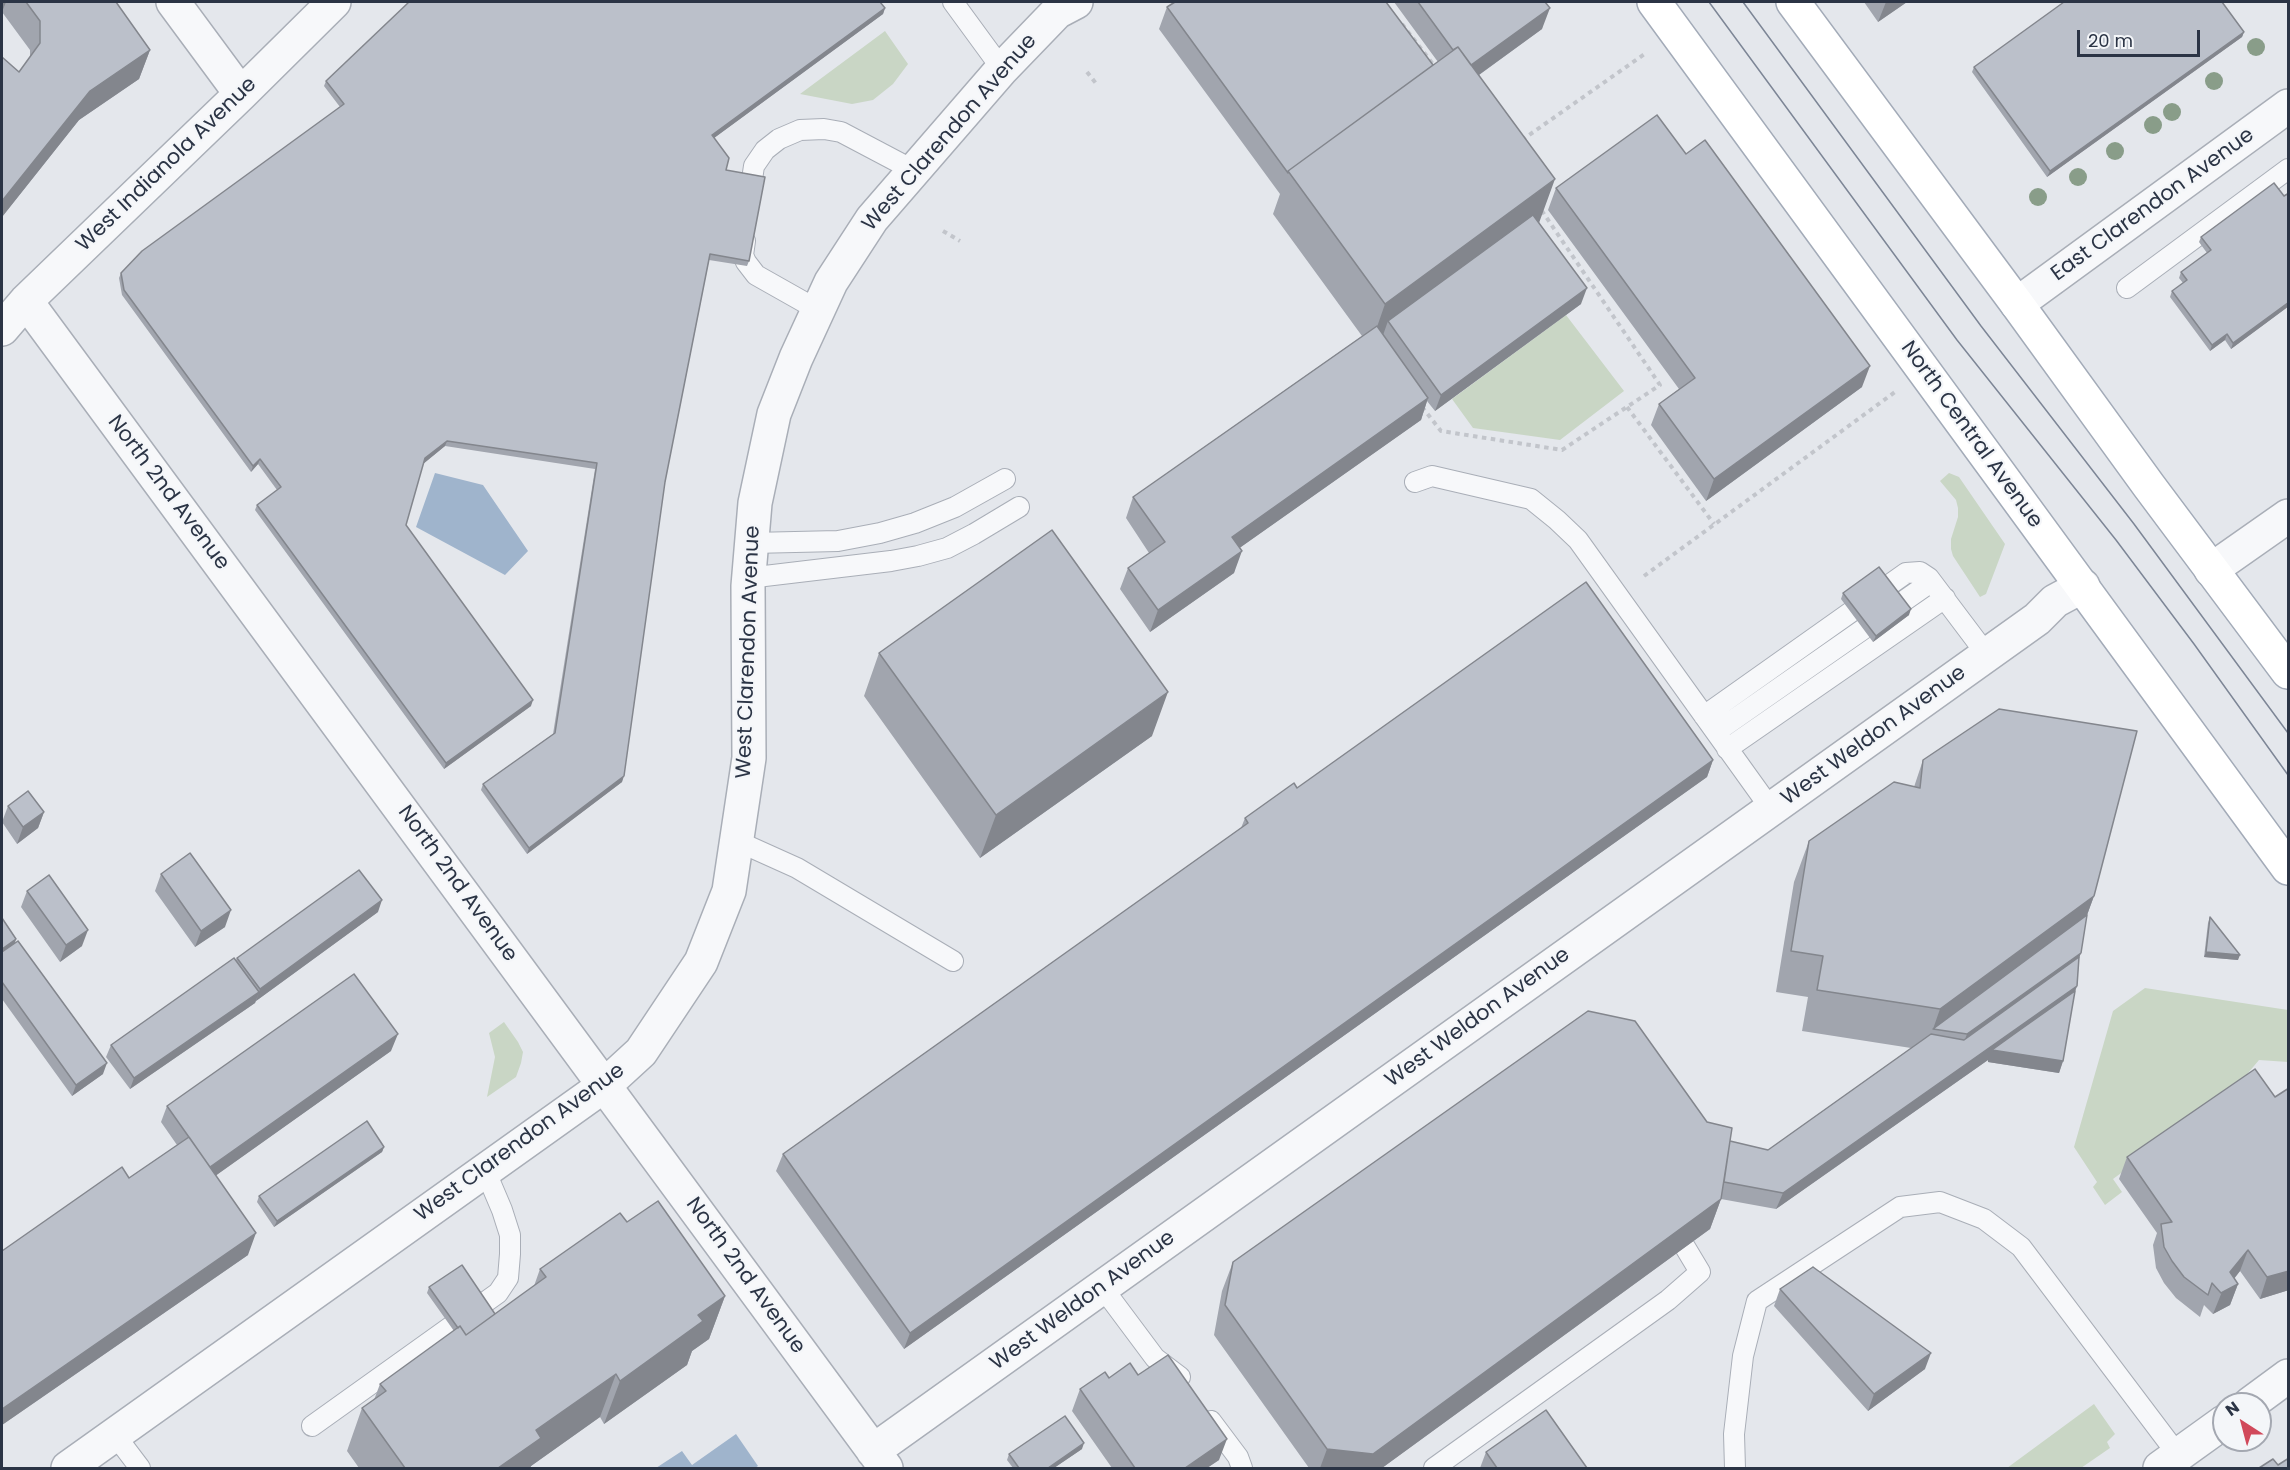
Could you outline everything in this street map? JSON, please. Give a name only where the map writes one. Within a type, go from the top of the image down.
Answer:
[{"type":"main road","name":"North Central Avenue","points":[[1654,2],[2289,868]]},
{"type":"main road","points":[[1793,2],[2211,570],[2289,672]]},
{"type":"street","points":[[173,2],[241,94]]},
{"type":"street","name":"West Indianola Avenue","points":[[2,329],[26,301],[334,2]]},
{"type":"street","name":"West Clarendon Avenue","points":[[68,1468],[605,1085],[641,1052],[701,962],[729,891],[749,758],[748,578],[755,503],[774,414],[831,282],[872,219],[1002,69],[1065,5]]},
{"type":"street","name":"East Clarendon Avenue","points":[[2017,304],[2288,109]]},
{"type":"street","name":"North 2nd Avenue","points":[[26,301],[880,1460]]},
{"type":"street","points":[[2211,570],[2289,516]]},
{"type":"street","name":"West Weldon Avenue","points":[[880,1460],[1102,1287],[2037,619],[2055,601],[2083,586]]},
{"type":"street","points":[[2267,1392],[2289,1376]]},
{"type":"street","points":[[2169,1462],[2212,1431]]},
{"type":"lane","points":[[953,2],[1002,69]]},
{"type":"lane","points":[[818,310],[762,279],[746,262],[743,255],[754,165],[765,150],[779,139],[800,130],[824,129],[841,132],[913,170]]},
{"type":"lane","points":[[2127,288],[2289,169]]},
{"type":"lane","points":[[1415,482],[1432,476],[1531,499],[1557,520],[1578,540],[1771,809]]},
{"type":"lane","points":[[752,543],[838,541],[880,533],[915,523],[955,507],[1005,479]]},
{"type":"lane","points":[[748,578],[918,556],[946,548],[965,539],[1019,507]]},
{"type":"lane","points":[[1704,716],[1906,573],[1920,572],[1931,582],[1987,654]]},
{"type":"lane","points":[[1716,732],[1931,582]]},
{"type":"lane","points":[[1727,749],[1945,598]]},
{"type":"lane","points":[[737,841],[797,868],[953,961]]},
{"type":"lane","points":[[312,1426],[498,1293],[508,1278],[510,1235],[485,1170]]},
{"type":"lane","points":[[1735,1468],[1734,1434],[1743,1356],[1757,1301],[1900,1207],[1940,1202],[1984,1219],[2021,1247],[2083,1329],[2169,1462]]},
{"type":"lane","points":[[1434,1468],[1668,1300],[1700,1272],[1685,1247]]},
{"type":"lane","points":[[1102,1287],[1155,1358],[1178,1374],[1238,1457],[1242,1468]]},
{"type":"lane","points":[[115,1435],[140,1468]]},
{"type":"path","points":[[1400,21],[1436,68]]},
{"type":"path","points":[[1520,141],[1650,51]]},
{"type":"path","points":[[1087,72],[1098,86]]},
{"type":"path","points":[[1420,405],[1441,431],[1562,450],[1660,385],[1538,206]]},
{"type":"path","points":[[943,231],[960,241]]},
{"type":"path","points":[[1644,576],[1896,392]]},
{"type":"path","points":[[1627,407],[1714,525]]},
{"type":"green space","points":[[885,31],[908,64],[893,84],[873,100],[852,104],[800,94]]},
{"type":"green space","points":[[1566,315],[1624,391],[1560,440],[1473,428],[1452,399]]},
{"type":"green space","points":[[1949,473],[1959,477],[2005,544],[1986,594],[1980,597],[1953,556],[1951,549],[1958,508],[1956,500],[1940,481]]},
{"type":"green space","points":[[2145,988],[2288,1010],[2288,1062],[2259,1060],[2233,1091],[2113,1179],[2122,1192],[2105,1205],[2093,1187],[2097,1182],[2074,1147],[2113,1011]]},
{"type":"green space","points":[[504,1022],[523,1052],[521,1063],[516,1077],[487,1097],[495,1057],[489,1033]]},
{"type":"green space","points":[[2094,1404],[2115,1434],[2107,1442],[2110,1448],[2081,1468],[2007,1468]]},
{"type":"water","points":[[435,473],[483,485],[528,551],[505,575],[416,527]]},
{"type":"water","points":[[736,1434],[758,1466],[755,1468],[656,1468],[682,1451],[692,1465]]},
{"type":"building","points":[[26,2],[116,2],[150,50],[90,91],[2,201],[2,57],[19,72],[40,43],[40,21]]},
{"type":"building","points":[[409,2],[880,2],[885,8],[712,135],[729,158],[726,170],[765,177],[749,261],[710,254],[665,482],[624,776],[529,848],[483,784],[555,733],[597,463],[447,441],[425,458],[406,525],[533,700],[446,763],[257,505],[281,487],[260,459],[253,466],[124,290],[121,273],[142,251],[344,104],[326,81]]},
{"type":"building","points":[[1175,2],[1386,2],[1433,65],[1288,173],[1167,7]]},
{"type":"building","points":[[1418,2],[1545,2],[1550,8],[1471,65],[1458,47],[1453,50]]},
{"type":"building","points":[[2064,2],[2222,2],[2244,32],[2050,171],[1974,67]]},
{"type":"building","points":[[1458,47],[1555,179],[1385,304],[1288,171]]},
{"type":"building","points":[[1657,115],[1686,154],[1705,140],[1870,366],[1714,479],[1659,404],[1695,378],[1556,188]]},
{"type":"building","points":[[2274,183],[2284,196],[2289,193],[2289,302],[2233,343],[2227,334],[2212,345],[2172,291],[2187,280],[2181,272],[2211,250],[2201,237]]},
{"type":"building","points":[[1533,215],[1587,288],[1441,395],[1388,321]]},
{"type":"building","points":[[1377,326],[1428,398],[1232,537],[1242,551],[1158,610],[1128,568],[1165,542],[1133,497]]},
{"type":"building","points":[[1052,530],[1168,692],[996,815],[879,653]]},
{"type":"building","points":[[1879,567],[1911,609],[1876,636],[1843,593]]},
{"type":"building","points":[[1586,582],[1713,760],[910,1333],[783,1154],[1248,823],[1245,818],[1294,783],[1297,788]]},
{"type":"building","points":[[1999,709],[2137,731],[2094,896],[1940,1009],[1817,990],[1823,956],[1791,951],[1809,841],[1894,782],[1920,788],[1923,760]]},
{"type":"building","points":[[28,791],[44,812],[23,827],[8,806]]},
{"type":"building","points":[[190,853],[231,910],[201,931],[161,874]]},
{"type":"building","points":[[359,870],[382,900],[260,989],[237,958]]},
{"type":"building","points":[[49,875],[88,930],[66,945],[27,891]]},
{"type":"building","points":[[2087,915],[2081,953],[1967,1034],[1933,1029]]},
{"type":"building","points":[[2210,917],[2240,955],[2206,952]]},
{"type":"building","points":[[2,918],[16,939],[2,949]]},
{"type":"building","points":[[18,941],[107,1063],[76,1085],[2,982],[2,952]]},
{"type":"building","points":[[2079,957],[2077,986],[1783,1193],[1724,1182],[1730,1141],[1768,1150],[1931,1034],[1964,1040]]},
{"type":"building","points":[[234,958],[259,992],[134,1078],[111,1045]]},
{"type":"building","points":[[354,974],[398,1034],[210,1167],[167,1106]]},
{"type":"building","points":[[2075,991],[2063,1061],[1992,1050],[2017,1032]]},
{"type":"building","points":[[1588,1011],[1635,1021],[1707,1122],[1732,1128],[1721,1199],[1373,1454],[1327,1449],[1225,1305],[1233,1262]]},
{"type":"building","points":[[2255,1069],[2275,1097],[2289,1088],[2289,1271],[2267,1277],[2248,1250],[2230,1272],[2238,1284],[2221,1293],[2212,1283],[2208,1295],[2184,1277],[2172,1261],[2164,1247],[2161,1224],[2172,1222],[2127,1157]]},
{"type":"building","points":[[367,1121],[384,1147],[277,1221],[259,1196]]},
{"type":"building","points":[[189,1137],[256,1233],[2,1409],[2,1251],[122,1167],[129,1178]]},
{"type":"building","points":[[658,1201],[725,1296],[698,1315],[703,1321],[620,1381],[616,1374],[536,1430],[541,1438],[498,1468],[405,1468],[362,1408],[386,1391],[380,1384],[460,1326],[466,1335],[546,1277],[540,1269],[620,1213],[627,1222]]},
{"type":"building","points":[[462,1265],[495,1314],[466,1335],[460,1326],[458,1328],[429,1287]]},
{"type":"building","points":[[1813,1267],[1931,1353],[1874,1394],[1780,1289]]},
{"type":"building","points":[[1168,1355],[1227,1439],[1185,1468],[1135,1468],[1080,1389],[1105,1372],[1109,1378],[1130,1363],[1138,1375]]},
{"type":"building","points":[[1546,1410],[1587,1468],[1497,1468],[1486,1452]]},
{"type":"building","points":[[1065,1416],[1084,1443],[1048,1468],[1019,1468],[1009,1454]]},
{"type":"building","points":[[2289,1458],[2289,1468],[2259,1468],[2273,1459],[2278,1465]]},
{"type":"tram line","points":[[1709,2],[1957,340],[2116,540],[2288,775]]},
{"type":"tram line","points":[[1743,2],[1981,326],[2134,524],[2288,733]]}]
